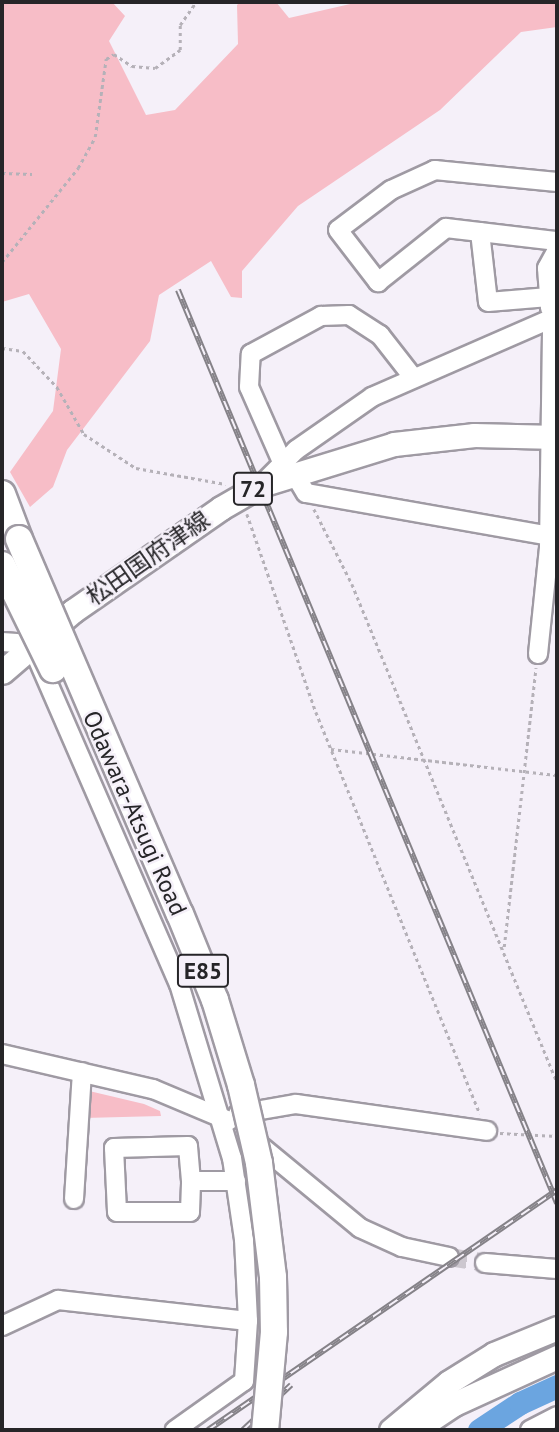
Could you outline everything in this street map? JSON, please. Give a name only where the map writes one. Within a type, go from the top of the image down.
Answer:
[{"type":"highway","name":"Odawara-Atsugi Road","points":[[2,494],[215,1000],[241,1085],[259,1164],[273,1277],[274,1332],[265,1430]]},
{"type":"highway","name":"Odawara-Atsugi Road","points":[[2,565],[165,917],[201,1005],[227,1087],[245,1163],[259,1277],[251,1430]]},
{"type":"main road","name":"松田国府津線","points":[[2,672],[31,644],[251,490],[394,444],[474,435],[553,437]]},
{"type":"main road","points":[[391,1430],[449,1382],[494,1354],[557,1328]]},
{"type":"main road","points":[[415,1430],[454,1404],[557,1357]]},
{"type":"street","points":[[557,182],[435,170],[391,190],[338,230],[377,282],[446,228],[557,241]]},
{"type":"street","points":[[480,232],[488,302],[549,297]]},
{"type":"street","points":[[537,654],[551,544],[554,323],[547,268],[557,250]]},
{"type":"street","points":[[412,376],[380,335],[349,315],[321,316],[251,354],[249,387],[295,477],[551,544]]},
{"type":"street","points":[[295,477],[372,397],[412,376],[554,323]]},
{"type":"street","points":[[2,642],[31,644],[155,924],[223,1116],[236,1181],[248,1321],[244,1381],[175,1430]]},
{"type":"street","points":[[2,1054],[153,1089],[223,1116],[360,1228],[402,1247],[449,1257]]},
{"type":"street","points":[[74,1199],[82,1072]]},
{"type":"street","points":[[223,1116],[296,1104],[487,1131]]},
{"type":"street","points":[[188,1146],[191,1181],[190,1212],[117,1212],[114,1148],[188,1146]]},
{"type":"street","points":[[191,1181],[236,1181]]},
{"type":"street","points":[[485,1263],[557,1269]]},
{"type":"street","points":[[2,1326],[58,1300],[248,1321]]},
{"type":"street","points":[[530,1430],[557,1416]]},
{"type":"path","points":[[2,262],[78,168],[95,137],[106,59],[114,54],[132,65],[155,68],[180,50],[180,25],[195,2]]},
{"type":"path","points":[[202,2],[219,2]]},
{"type":"path","points":[[2,173],[32,174]]},
{"type":"path","points":[[2,348],[23,351],[75,411],[84,434],[136,468],[210,480],[236,489],[251,490],[331,750],[487,1131],[557,1136]]},
{"type":"path","points":[[295,477],[352,584],[557,1082]]},
{"type":"path","points":[[503,950],[537,654]]},
{"type":"path","points":[[331,750],[425,757],[557,775]]},
{"type":"shaded area","points":[[2,2],[112,2],[125,16],[109,41],[146,115],[175,110],[238,44],[237,5],[240,2],[276,2],[289,18],[359,2],[557,2],[557,27],[521,32],[440,110],[298,206],[242,271],[242,298],[231,297],[211,261],[159,295],[150,341],[67,450],[53,487],[30,507],[10,472],[53,411],[61,349],[29,294],[2,302]]},
{"type":"shaded area","points":[[85,1090],[144,1104],[160,1111],[161,1116],[84,1118]]},
{"type":"waterway","points":[[479,1430],[520,1403],[557,1386]]},
{"type":"tunnel","points":[[449,1257],[485,1263]]},
{"type":"railway","points":[[178,290],[557,1203]]},
{"type":"railway","points":[[208,1430],[557,1190]]},
{"type":"railway","points":[[243,1430],[291,1385]]}]
